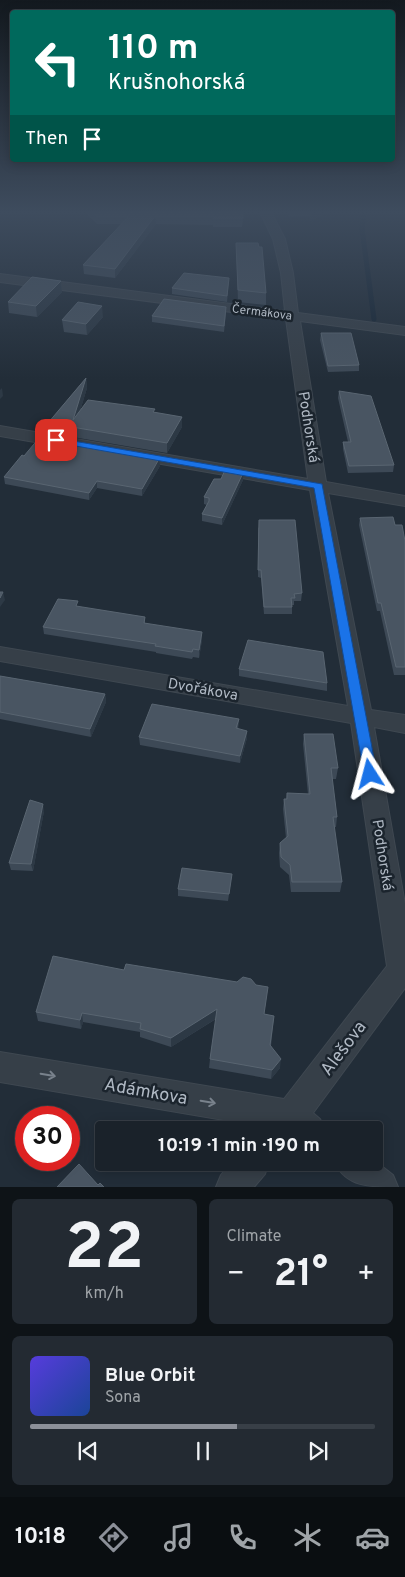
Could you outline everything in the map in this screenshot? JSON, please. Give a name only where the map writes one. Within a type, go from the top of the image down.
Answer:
[{"type":"street","name":"Podhorská","points":[[286,267],[318,486],[361,716],[403,967]]},
{"type":"street","name":"Čermákova","points":[[0,278],[405,332]]},
{"type":"street","points":[[0,431],[405,501]]},
{"type":"street","name":"Dvořákova","points":[[0,654],[405,724]]},
{"type":"street","name":"Alešova","points":[[296,1121],[403,967]]},
{"type":"street","name":"Adámkova","points":[[0,1067],[273,1121]]},
{"type":"street","points":[[233,1187],[246,1171]]},
{"type":"street","points":[[361,1171],[381,1187]]},
{"type":"building","points":[[237,267],[264,267],[266,293],[238,290]]},
{"type":"building","points":[[184,273],[229,278],[227,296],[172,288]]},
{"type":"building","points":[[32,277],[61,281],[36,306],[8,302]]},
{"type":"building","points":[[164,299],[226,307],[224,326],[152,316]]},
{"type":"building","points":[[78,302],[102,306],[86,324],[62,320]]},
{"type":"building","points":[[321,333],[351,333],[359,365],[328,366]]},
{"type":"building","points":[[86,378],[73,420],[88,400],[155,409],[153,412],[182,417],[167,443],[48,423]]},
{"type":"building","points":[[339,391],[371,396],[394,465],[349,466],[343,442],[351,442]]},
{"type":"building","points":[[39,438],[159,459],[142,489],[97,481],[89,493],[4,477]]},
{"type":"building","points":[[225,470],[243,473],[222,518],[202,514],[209,501],[209,498],[204,497],[214,479],[221,479]]},
{"type":"building","points":[[393,517],[395,525],[402,525],[405,541],[405,667],[396,667],[381,603],[378,603],[360,518]]},
{"type":"building","points":[[259,520],[295,520],[302,593],[294,594],[295,598],[291,598],[292,607],[264,607],[261,570],[258,570]]},
{"type":"building","points":[[58,599],[78,601],[76,606],[145,617],[144,623],[202,632],[199,650],[193,649],[192,652],[155,646],[156,644],[43,627]]},
{"type":"building","points":[[248,640],[323,652],[327,683],[239,669]]},
{"type":"building","points":[[0,676],[105,694],[90,729],[0,712]]},
{"type":"building","points":[[152,704],[239,719],[236,728],[247,731],[240,756],[139,737]]},
{"type":"building","points":[[304,734],[333,734],[338,768],[331,768],[337,817],[333,817],[342,882],[292,882],[290,865],[281,857],[280,843],[288,836],[284,799],[287,799],[287,793],[310,794]]},
{"type":"building","points":[[30,800],[43,804],[31,864],[9,863]]},
{"type":"building","points":[[182,868],[232,874],[229,894],[178,889]]},
{"type":"building","points":[[53,956],[124,970],[126,964],[237,982],[243,977],[251,979],[256,985],[268,987],[264,1014],[274,1016],[270,1045],[281,1059],[272,1070],[210,1059],[217,1009],[171,1038],[140,1029],[141,1023],[82,1013],[80,1020],[36,1012]]},
{"type":"building","points":[[80,1165],[98,1185],[100,1183],[104,1187],[57,1187],[72,1171],[80,1171]]},
{"type":"waterway","points":[[367,267],[374,319]]},
{"type":"route","points":[[56,440],[318,486],[370,774]]}]
